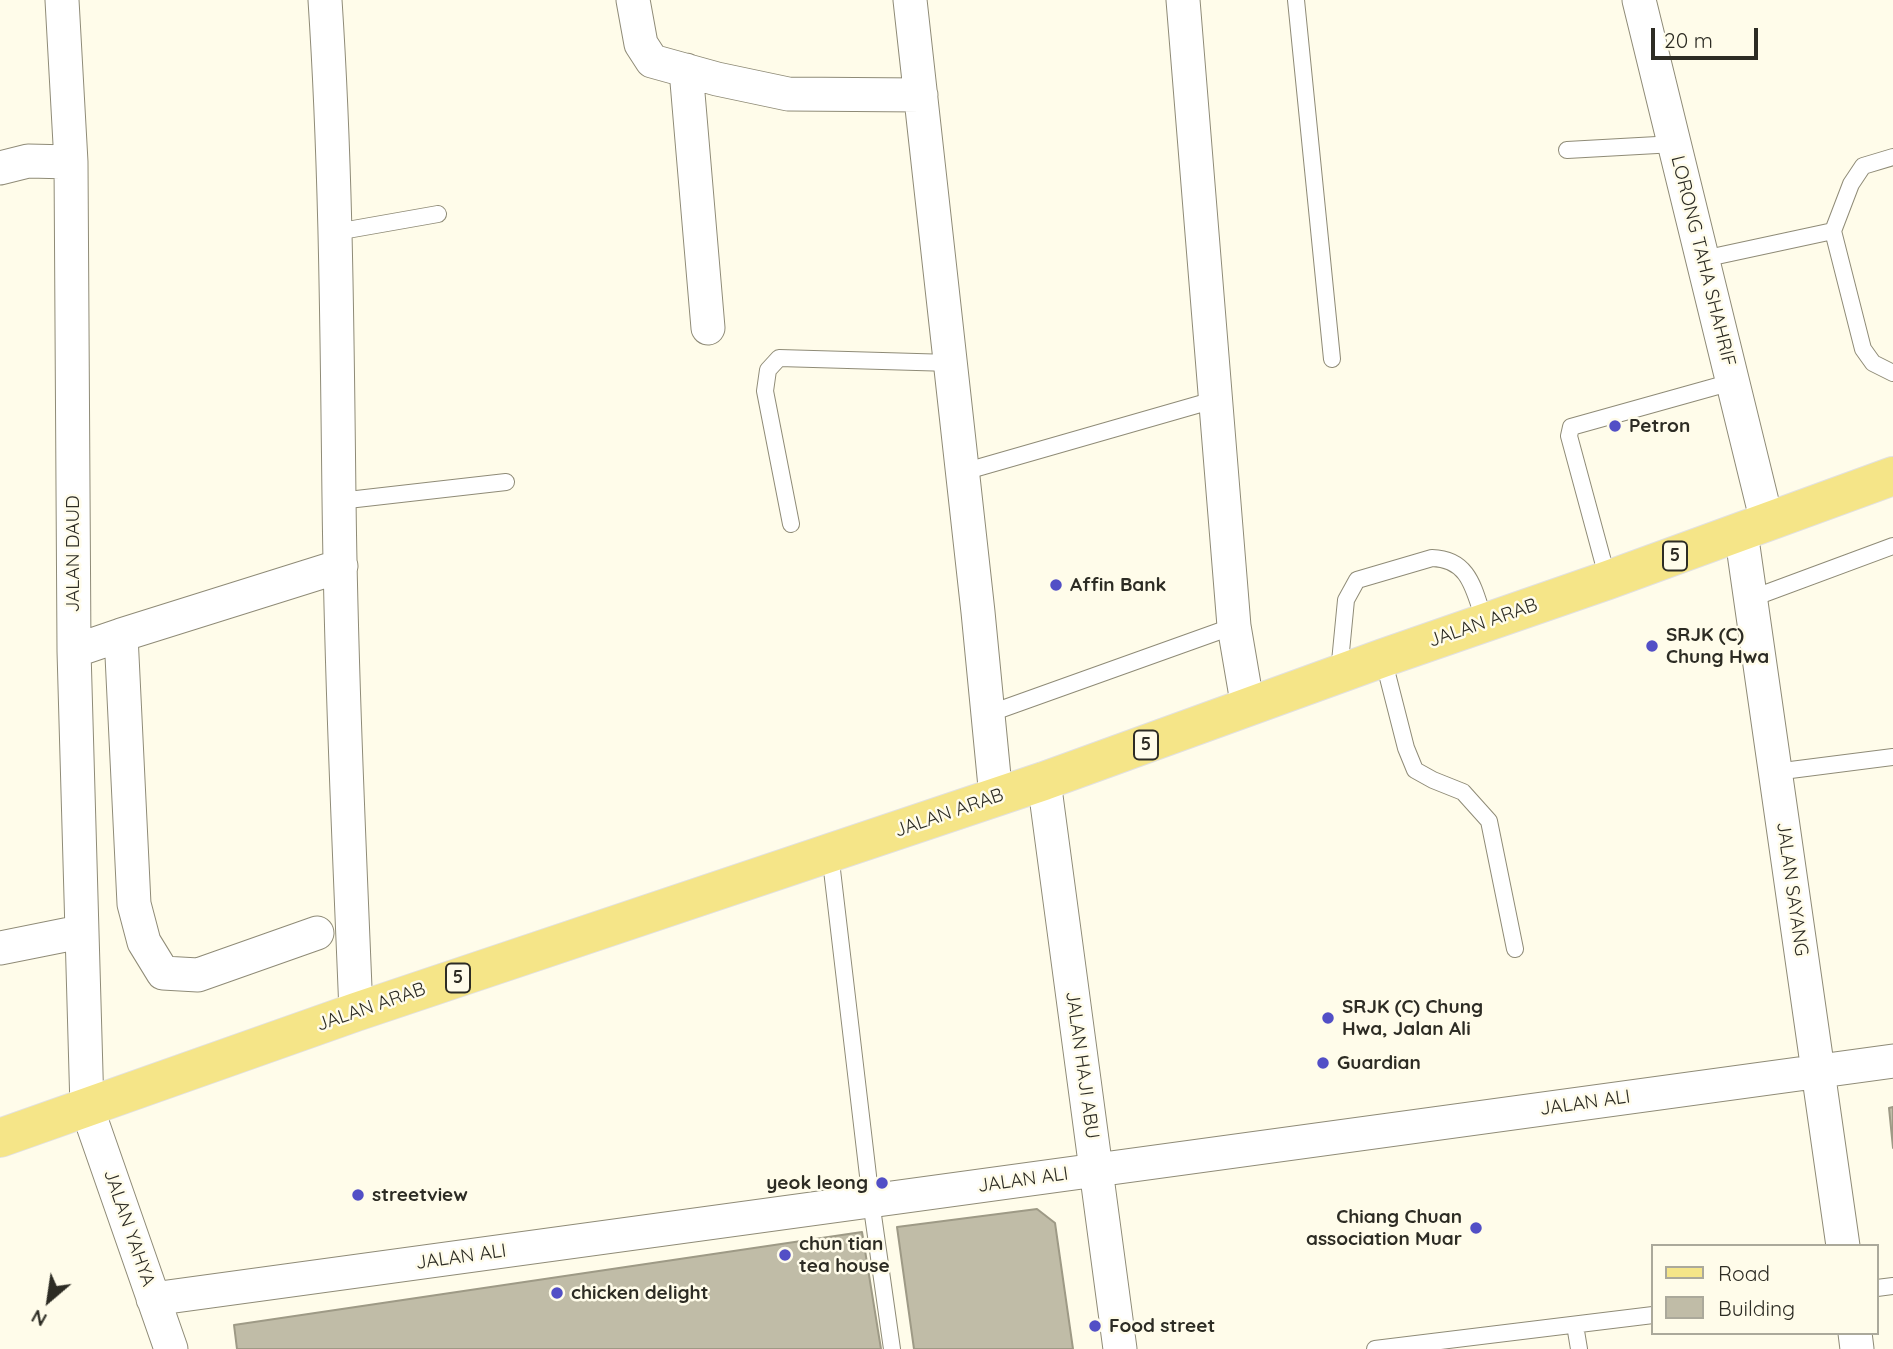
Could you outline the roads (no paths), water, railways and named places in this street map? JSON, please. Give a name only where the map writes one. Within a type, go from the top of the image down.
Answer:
[{"type":"main road","name":"JALAN ARAB","points":[[0,1138],[356,1012],[1044,781],[1893,476]]},
{"type":"street","name":"JALAN DAUD","points":[[62,0],[71,162],[74,651],[87,1108]]},
{"type":"street","points":[[324,0],[331,87],[336,232],[339,501],[356,1012]]},
{"type":"street","points":[[633,0],[641,44],[652,61],[717,79],[788,94],[920,95]]},
{"type":"street","points":[[910,0],[996,797]]},
{"type":"street","points":[[1183,0],[1234,626],[1248,708]]},
{"type":"street","name":"LORONG TAHA SHAHRIF","points":[[1639,0],[1732,382],[1754,527]]},
{"type":"street","points":[[686,70],[708,328]]},
{"type":"street","points":[[0,168],[28,161],[71,162]]},
{"type":"street","name":"JALAN SAYANG","points":[[1754,527],[1750,599],[1843,1244]]},
{"type":"street","points":[[74,651],[341,566]]},
{"type":"street","points":[[121,635],[134,904],[144,942],[163,973],[198,975],[317,933]]},
{"type":"street","name":"JALAN HAJI ABU","points":[[1044,781],[1120,1349]]},
{"type":"street","points":[[0,948],[80,932]]},
{"type":"street","name":"JALAN ALI","points":[[153,1299],[1893,1061]]},
{"type":"street","name":"JALAN YAHYA","points":[[87,1108],[172,1349]]},
{"type":"lane","points":[[1296,0],[1332,359]]},
{"type":"lane","points":[[1567,150],[1675,144]]},
{"type":"lane","points":[[1893,157],[1863,166],[1851,184],[1833,231],[1863,349],[1872,363],[1893,373]]},
{"type":"lane","points":[[336,232],[438,214]]},
{"type":"lane","points":[[1703,259],[1833,231]]},
{"type":"lane","points":[[791,524],[765,391],[768,370],[779,358],[951,363]]},
{"type":"lane","points":[[1608,580],[1569,436],[1571,426],[1732,382]]},
{"type":"lane","points":[[963,472],[1214,400]]},
{"type":"lane","points":[[339,501],[506,482]]},
{"type":"lane","points":[[1750,599],[1893,546]]},
{"type":"lane","points":[[1339,675],[1346,600],[1357,580],[1432,558],[1445,558],[1458,564],[1468,576],[1485,622]]},
{"type":"lane","points":[[988,714],[1234,626]]},
{"type":"lane","points":[[1383,658],[1405,748],[1415,770],[1463,792],[1489,821],[1514,949]]},
{"type":"lane","points":[[1775,772],[1893,757]]},
{"type":"lane","points":[[830,853],[871,1201],[892,1349]]},
{"type":"lane","points":[[1375,1349],[1652,1315]]},
{"type":"lane","points":[[1575,1325],[1579,1349]]},
{"type":"place","name":"Petron","points":[[1615,426]]},
{"type":"place","name":"Affin Bank","points":[[1056,585]]},
{"type":"place","name":"SRJK (C) Chung Hwa","points":[[1652,646]]},
{"type":"place","name":"SRJK (C) Chung Hwa, Jalan Ali","points":[[1328,1018]]},
{"type":"place","name":"Guardian","points":[[1323,1063]]},
{"type":"place","name":"yeok leong","points":[[882,1183]]},
{"type":"place","name":"streetview","points":[[358,1195]]},
{"type":"place","name":"Chiang Chuan association Muar","points":[[1476,1228]]},
{"type":"place","name":"chun tian tea house","points":[[785,1255]]},
{"type":"place","name":"chicken delight","points":[[557,1293]]},
{"type":"place","name":"Food street","points":[[1095,1326]]}]
